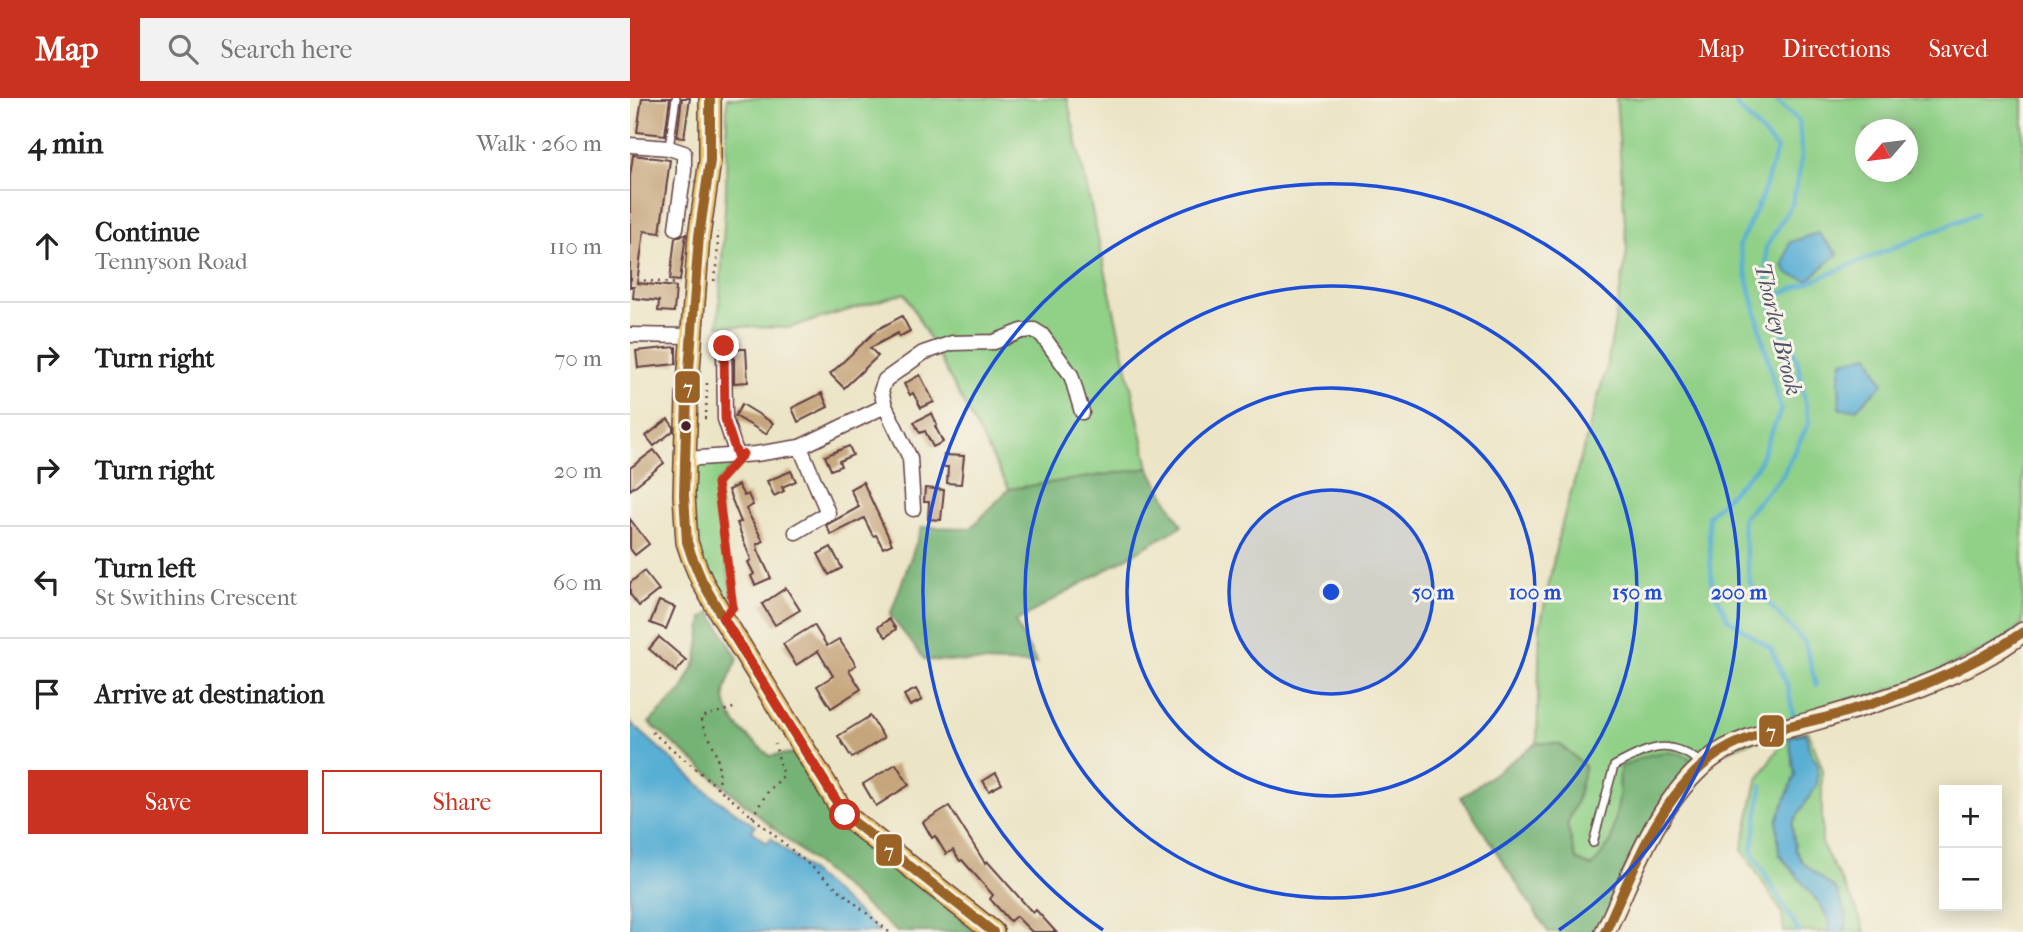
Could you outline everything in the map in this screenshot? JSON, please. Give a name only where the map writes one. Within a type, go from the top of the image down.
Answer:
[{"type":"main road","points":[[710,98],[710,161],[699,236],[687,397],[684,495],[687,542],[702,581],[723,618],[845,815],[993,932]]},
{"type":"main road","points":[[1605,932],[1659,817],[1704,765],[1727,749],[1749,739],[1920,687],[1990,654],[2023,632]]},
{"type":"street","points":[[630,145],[669,148],[684,153],[676,228]]},
{"type":"street","points":[[913,509],[910,458],[885,406],[881,391],[885,380],[923,353],[963,341],[994,342],[1028,330],[1042,335],[1067,367],[1082,412]]},
{"type":"street","points":[[630,335],[691,336]]},
{"type":"street","points":[[724,346],[725,419],[740,455]]},
{"type":"street","points":[[687,459],[800,447],[885,406]]},
{"type":"street","points":[[796,532],[828,513],[800,447]]},
{"type":"lane","points":[[669,148],[676,98]]},
{"type":"lane","points":[[1594,843],[1614,765],[1661,746],[1688,752],[1704,765]]},
{"type":"path","points":[[630,279],[695,286]]},
{"type":"path","points":[[723,618],[733,607],[717,483],[740,455]]},
{"type":"path","points":[[717,788],[720,777],[718,756],[702,727],[701,719],[737,708]]},
{"type":"path","points":[[652,732],[889,932]]},
{"type":"path","points":[[752,817],[767,793],[783,776],[775,744]]},
{"type":"green space","points":[[727,98],[1067,98],[1149,468],[1009,489],[905,293],[788,328],[718,326],[726,193]]},
{"type":"green space","points":[[1616,98],[2023,98],[2023,624],[1999,644],[1920,679],[1696,762],[1620,768],[1619,799],[1611,842],[1592,867],[1576,859],[1567,825],[1577,800],[1585,766],[1559,744],[1537,743],[1540,627],[1559,534],[1607,366],[1627,251]]},
{"type":"green space","points":[[743,455],[717,483],[733,607],[723,618],[685,519],[686,459]]},
{"type":"green space","points":[[1149,468],[1182,526],[1015,622],[1037,664],[925,660],[890,615],[922,527],[971,528],[1009,489]]},
{"type":"green space","points":[[711,612],[738,659],[725,690],[726,705],[734,722],[770,756],[794,753],[833,815],[977,932],[897,932],[649,723],[682,690],[697,660],[703,618]]},
{"type":"green space","points":[[1808,731],[1822,767],[1822,845],[1856,908],[1865,932],[1845,932],[1847,916],[1836,890],[1803,863],[1795,849],[1792,824],[1818,765],[1809,750],[1789,738],[1795,775],[1777,821],[1779,854],[1820,904],[1830,923],[1828,932],[1784,932],[1782,913],[1742,849],[1757,781],[1787,735]]},
{"type":"green space","points":[[1537,743],[1559,744],[1585,766],[1577,800],[1567,825],[1576,859],[1592,867],[1611,842],[1619,799],[1620,768],[1649,755],[1667,752],[1677,753],[1696,762],[1599,932],[1548,932],[1461,797]]},
{"type":"water","points":[[1818,233],[1838,254],[1808,280],[1788,274],[1783,265],[1790,242]]},
{"type":"water","points":[[1869,355],[1883,384],[1856,409],[1840,409],[1839,380],[1842,361]]},
{"type":"water","points":[[630,722],[711,795],[755,826],[752,831],[767,843],[771,838],[880,932],[630,932]]},
{"type":"water","points":[[1806,733],[1809,750],[1818,765],[1817,785],[1792,824],[1795,849],[1803,863],[1836,890],[1847,917],[1845,932],[1828,932],[1830,923],[1820,904],[1779,854],[1777,821],[1795,775],[1789,737]]},
{"type":"building","points":[[642,98],[670,98],[665,135],[637,132]]},
{"type":"building","points":[[682,98],[690,98],[684,138],[677,137]]},
{"type":"building","points":[[633,155],[670,160],[660,233],[644,231],[637,283],[676,287],[674,312],[658,311],[659,301],[633,298],[634,287],[630,287],[630,176]]},
{"type":"building","points":[[684,234],[680,281],[670,280],[675,238]]},
{"type":"building","points":[[902,316],[910,331],[899,337],[898,333],[870,348],[878,356],[844,388],[830,374],[878,329]]},
{"type":"building","points":[[676,347],[676,364],[638,368],[636,351]]},
{"type":"building","points":[[734,349],[746,349],[748,382],[734,383]]},
{"type":"building","points":[[920,375],[934,402],[921,408],[913,393],[910,395],[904,384]]},
{"type":"building","points":[[822,393],[828,407],[798,422],[792,408]]},
{"type":"building","points":[[742,404],[773,423],[766,434],[735,416]]},
{"type":"building","points":[[932,413],[943,442],[933,447],[925,431],[920,433],[914,422]]},
{"type":"building","points":[[668,419],[673,431],[654,446],[646,436]]},
{"type":"building","points":[[849,446],[853,455],[839,461],[841,466],[831,470],[825,456]]},
{"type":"building","points":[[654,450],[664,463],[630,490],[630,468]]},
{"type":"building","points":[[944,455],[964,456],[961,484],[947,483],[948,467],[943,467]]},
{"type":"building","points":[[791,471],[796,481],[782,487],[784,491],[774,496],[767,481]]},
{"type":"building","points":[[863,482],[892,544],[883,548],[864,518],[831,535],[826,525],[859,507],[850,489]]},
{"type":"building","points":[[738,485],[744,496],[748,494],[753,505],[746,509],[763,541],[757,544],[758,550],[771,578],[755,585],[751,576],[754,574],[748,562],[751,560],[737,523],[741,522],[728,490]]},
{"type":"building","points":[[925,488],[944,490],[941,520],[928,519],[929,502],[924,502]]},
{"type":"building","points":[[630,519],[649,544],[635,555],[630,549]]},
{"type":"building","points":[[831,547],[842,568],[829,575],[818,554]]},
{"type":"building","points":[[644,571],[659,590],[639,606],[630,594],[630,583]]},
{"type":"building","points":[[786,588],[800,610],[775,625],[762,604]]},
{"type":"building","points":[[659,601],[675,607],[666,629],[650,623]]},
{"type":"building","points":[[889,619],[896,629],[886,637],[878,627]]},
{"type":"building","points":[[814,625],[827,646],[839,639],[856,665],[849,670],[861,689],[831,708],[817,686],[833,676],[818,651],[796,665],[783,644]]},
{"type":"building","points":[[659,637],[686,660],[676,672],[649,649]]},
{"type":"building","points":[[916,689],[922,700],[910,706],[904,695]]},
{"type":"building","points":[[870,716],[884,738],[852,758],[838,736]]},
{"type":"building","points":[[896,764],[909,785],[876,806],[863,784]]},
{"type":"building","points":[[996,773],[1002,784],[989,791],[983,781]]},
{"type":"building","points":[[949,806],[985,863],[987,861],[1033,913],[1036,910],[1056,932],[1032,932],[1016,916],[1010,921],[990,899],[993,895],[953,850],[946,854],[935,836],[932,838],[923,822]]},
{"type":"waterway","name":"Thorley Brook","points":[[1735,98],[1737,106],[1777,149],[1761,199],[1739,246],[1781,410],[1757,467],[1708,516],[1712,586],[1728,619],[1771,649],[1788,687],[1794,721]]},
{"type":"waterway","points":[[1774,98],[1799,121],[1802,157],[1793,202],[1766,248],[1768,299],[1797,359],[1809,423],[1782,476],[1742,519],[1750,583],[1805,643],[1816,685]]},
{"type":"waterway","points":[[1768,299],[1976,214]]},
{"type":"waterway","points":[[1762,786],[1752,852],[1799,932]]},
{"type":"transit line","name":"7","points":[[710,98],[710,161],[699,236],[687,397],[684,495],[687,542],[692,557],[723,618],[845,815],[993,932]]},
{"type":"transit line","name":"7","points":[[1605,932],[1660,817],[1690,777],[1709,760],[1723,750],[1754,736],[1839,714],[1934,680],[1980,658],[2023,632]]},
{"type":"route","points":[[724,346],[725,419],[737,455],[743,454],[717,483],[733,607],[723,618],[845,815]]}]
